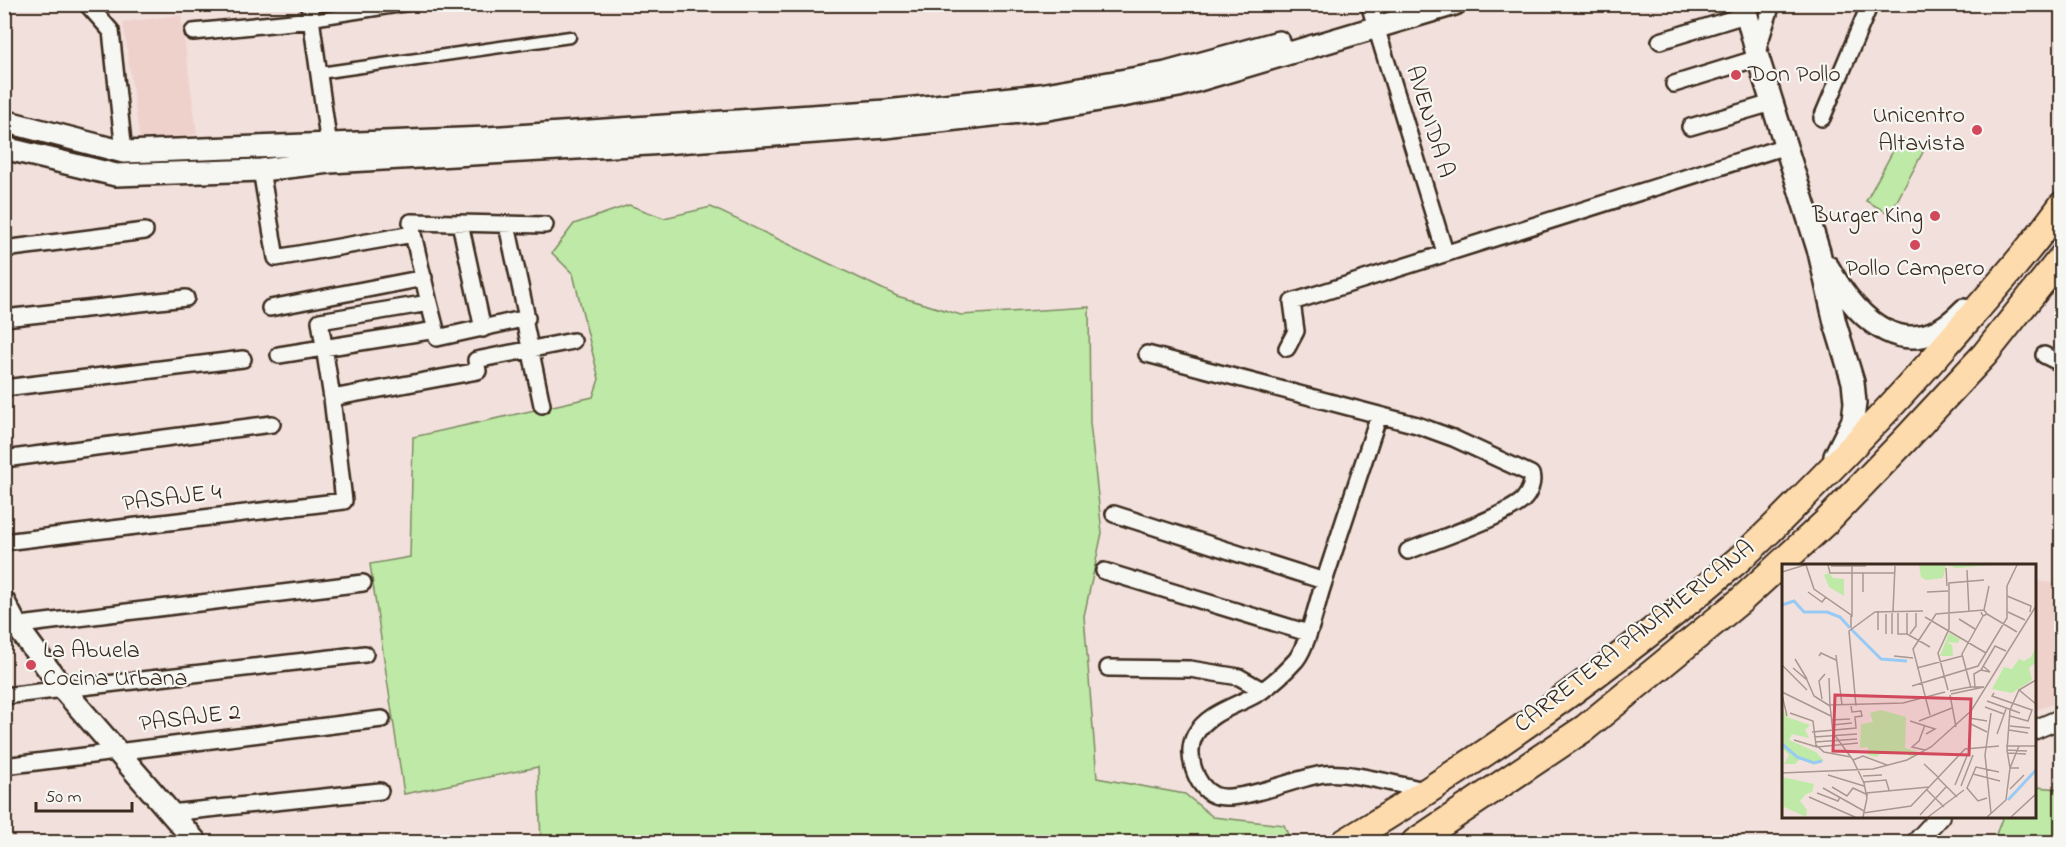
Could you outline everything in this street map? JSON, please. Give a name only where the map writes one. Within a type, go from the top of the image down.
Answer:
[{"type":"highway","name":"CARRETERA PANAMERICANA","points":[[1345,843],[1430,791],[1560,699],[1732,566],[1795,505],[1914,381],[2059,208]]},
{"type":"highway","name":"CARRETERA PANAMERICANA","points":[[1415,843],[1585,728],[1740,601],[1827,521],[1985,354],[2051,281],[2061,257]]},
{"type":"highway","points":[[1611,661],[1612,677],[1618,683],[1637,687]]},
{"type":"highway","points":[[1560,699],[1572,701],[1578,705],[1585,718],[1585,728]]},
{"type":"main road","points":[[4,121],[124,152],[330,154],[886,111],[1040,95],[1166,73],[1409,4]]},
{"type":"main road","points":[[1372,16],[1455,4]]},
{"type":"main road","points":[[1744,13],[1819,252],[1835,323],[1853,382],[1855,403],[1853,420],[1839,452],[1795,505]]},
{"type":"main road","points":[[4,148],[116,175],[261,170],[330,154]]},
{"type":"main road","points":[[1819,252],[1845,295],[1870,323],[1893,334],[1918,337],[1950,325],[2059,208]]},
{"type":"main road","points":[[4,602],[10,626],[196,843]]},
{"type":"street","points":[[87,4],[111,31],[124,152]]},
{"type":"street","points":[[193,32],[310,12],[414,4]]},
{"type":"street","points":[[1660,41],[1770,4]]},
{"type":"street","points":[[1674,84],[1757,56],[1770,4]]},
{"type":"street","points":[[1822,117],[1870,4]]},
{"type":"street","points":[[310,12],[330,154]]},
{"type":"street","name":"AVENIDA A","points":[[1372,16],[1446,252]]},
{"type":"street","points":[[320,73],[570,37]]},
{"type":"street","points":[[1690,127],[1772,103]]},
{"type":"street","points":[[1287,348],[1296,331],[1292,302],[1786,146]]},
{"type":"street","points":[[261,170],[276,258],[413,234]]},
{"type":"street","points":[[524,319],[437,338],[411,222],[545,225]]},
{"type":"street","points":[[460,224],[483,329]]},
{"type":"street","points":[[507,225],[527,318],[524,319],[542,405]]},
{"type":"street","points":[[4,249],[145,231]]},
{"type":"street","points":[[270,308],[424,278]]},
{"type":"street","points":[[4,318],[186,298]]},
{"type":"street","points":[[429,303],[320,321],[333,398],[478,371],[476,360],[573,341]]},
{"type":"street","points":[[279,355],[436,330]]},
{"type":"street","points":[[1147,354],[1379,415],[1453,438],[1533,477],[1523,500],[1499,514],[1408,551]]},
{"type":"street","points":[[2044,355],[2061,364]]},
{"type":"street","points":[[4,388],[243,359]]},
{"type":"street","name":"PASAJE 4","points":[[4,542],[344,501],[333,398]]},
{"type":"street","points":[[1379,415],[1308,633],[1297,658],[1262,690],[1224,710],[1201,726],[1194,736],[1191,748],[1195,773],[1206,789],[1215,795],[1242,797],[1323,774],[1343,773],[1430,791]]},
{"type":"street","points":[[4,459],[272,424]]},
{"type":"street","points":[[1114,514],[1324,581]]},
{"type":"street","points":[[1104,571],[1308,633]]},
{"type":"street","points":[[10,626],[363,583]]},
{"type":"street","points":[[4,696],[365,654]]},
{"type":"street","points":[[1108,668],[1190,669],[1239,677],[1262,690]]},
{"type":"street","points":[[2036,729],[2061,718]]},
{"type":"street","name":"PASAJE 2","points":[[4,766],[382,719]]},
{"type":"street","points":[[170,813],[380,791]]},
{"type":"street","points":[[1916,843],[1939,817]]},
{"type":"shaded area","points":[[181,15],[197,134],[140,142],[123,22]]},
{"type":"shaded area","points":[[2036,581],[2061,584],[2062,700],[2036,711]]},
{"type":"green space","points":[[1900,138],[1924,150],[1890,214],[1866,201]]},
{"type":"green space","points":[[629,205],[664,218],[711,207],[897,296],[961,315],[1089,307],[1090,423],[1102,533],[1084,616],[1097,778],[1185,794],[1213,817],[1284,825],[1291,842],[1123,842],[1118,838],[1096,842],[541,842],[538,767],[404,794],[370,564],[410,557],[413,437],[593,397],[599,379],[573,274],[552,253],[574,224]]},
{"type":"green space","points":[[2036,787],[2061,789],[2061,842],[2011,842],[1995,837],[2003,817],[2036,817]]},
{"type":"place","name":"Don Pollo","points":[[1736,75]]},
{"type":"place","name":"Unicentro Altavista","points":[[1977,130]]},
{"type":"place","name":"Burger King","points":[[1935,216]]},
{"type":"place","name":"Pollo Campero","points":[[1915,245]]},
{"type":"place","name":"La Abuela Cocina Urbana","points":[[31,665]]}]
